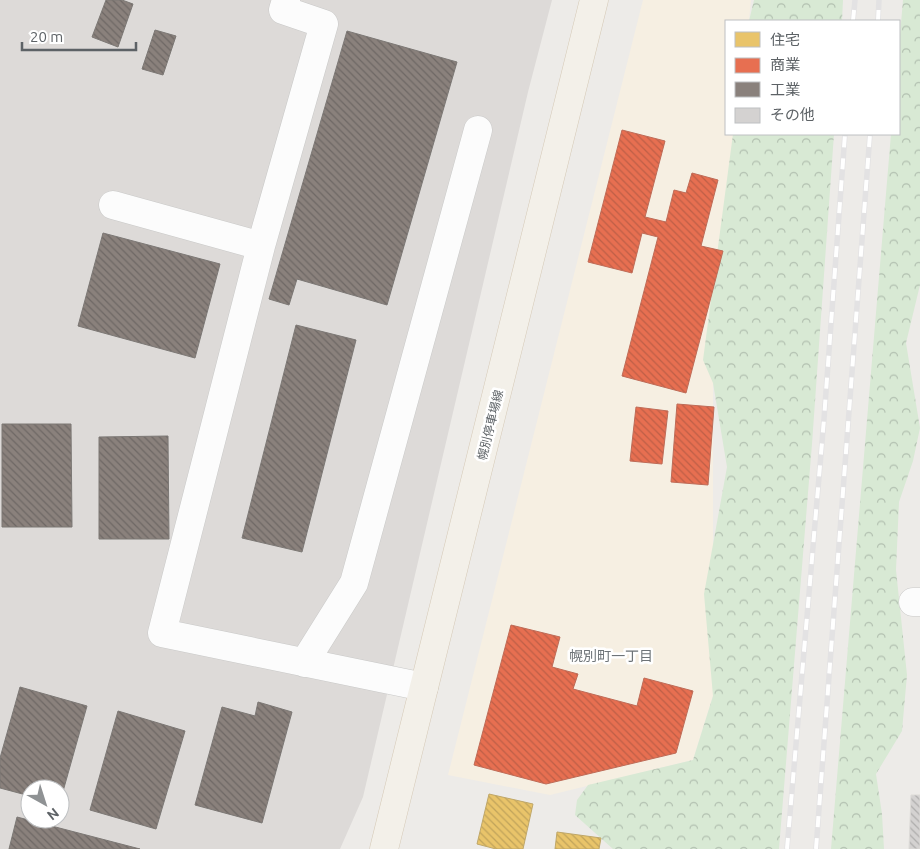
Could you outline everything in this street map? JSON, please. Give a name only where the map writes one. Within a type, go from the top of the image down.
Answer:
[{"type":"main road","name":"幌別停車場線","points":[[384,849],[594,0]]},
{"type":"lane","points":[[286,0],[283,10],[324,24],[260,246],[162,633],[424,687]]},
{"type":"lane","points":[[304,663],[354,583],[478,130]]},
{"type":"lane","points":[[113,204],[260,246]]},
{"type":"shaded area","points":[[0,0],[552,0],[528,92],[363,797],[340,849],[0,849]]},
{"type":"shaded area","points":[[643,0],[751,0],[749,20],[725,20],[725,135],[741,135],[713,383],[713,696],[693,760],[550,795],[448,775]]},
{"type":"green space","points":[[754,0],[843,0],[842,20],[749,20]]},
{"type":"green space","points":[[903,0],[920,0],[920,285],[906,343],[920,428],[913,461],[899,502],[896,570],[907,675],[902,731],[876,774],[882,814],[884,849],[831,849],[891,135],[900,135],[900,34]]},
{"type":"green space","points":[[733,135],[834,135],[812,444],[779,849],[613,849],[575,815],[577,800],[588,785],[693,760],[713,696],[704,594],[727,467],[713,383],[703,360]]},
{"type":"building: 住宅","points":[[489,794],[533,804],[523,849],[496,849],[477,844]]},
{"type":"building: 住宅","points":[[557,832],[601,838],[599,849],[555,849]]},
{"type":"building: 商業","points":[[622,130],[665,141],[645,217],[666,222],[674,190],[686,193],[692,173],[718,180],[701,246],[723,251],[686,393],[622,376],[658,237],[642,233],[632,273],[588,262]]},
{"type":"building: 商業","points":[[677,404],[714,407],[708,485],[671,482]]},
{"type":"building: 商業","points":[[636,407],[668,411],[662,464],[630,461]]},
{"type":"building: 商業","points":[[511,625],[560,637],[552,667],[578,674],[573,689],[637,706],[644,678],[693,691],[676,753],[546,784],[474,765]]},
{"type":"building: 工業","points":[[106,0],[122,0],[133,4],[118,47],[92,37]]},
{"type":"building: 工業","points":[[155,30],[176,36],[163,75],[142,69]]},
{"type":"building: 工業","points":[[347,31],[457,62],[387,305],[297,279],[289,305],[269,299]]},
{"type":"building: 工業","points":[[103,233],[220,264],[195,358],[78,326]]},
{"type":"building: 工業","points":[[296,325],[356,340],[302,552],[242,538]]},
{"type":"building: 工業","points":[[2,424],[71,424],[72,527],[2,527]]},
{"type":"building: 工業","points":[[168,436],[169,539],[99,539],[99,437]]},
{"type":"building: 工業","points":[[20,687],[87,706],[66,779],[20,779],[20,793],[0,788],[0,758]]},
{"type":"building: 工業","points":[[258,702],[292,712],[262,823],[195,805],[222,707],[255,716]]},
{"type":"building: 工業","points":[[118,711],[185,731],[156,829],[90,810]]},
{"type":"building: 工業","points":[[17,817],[20,818],[20,829],[63,829],[140,849],[9,849]]},
{"type":"building: その他","points":[[911,795],[920,795],[920,849],[909,849]]},
{"type":"railway","points":[[853,20],[855,0]]},
{"type":"railway","points":[[878,20],[879,0]]},
{"type":"railway","points":[[787,849],[824,419],[845,135]]},
{"type":"railway","points":[[816,849],[870,135]]},
{"type":"district","name":"幌別町一丁目","points":[[611,656]]}]
